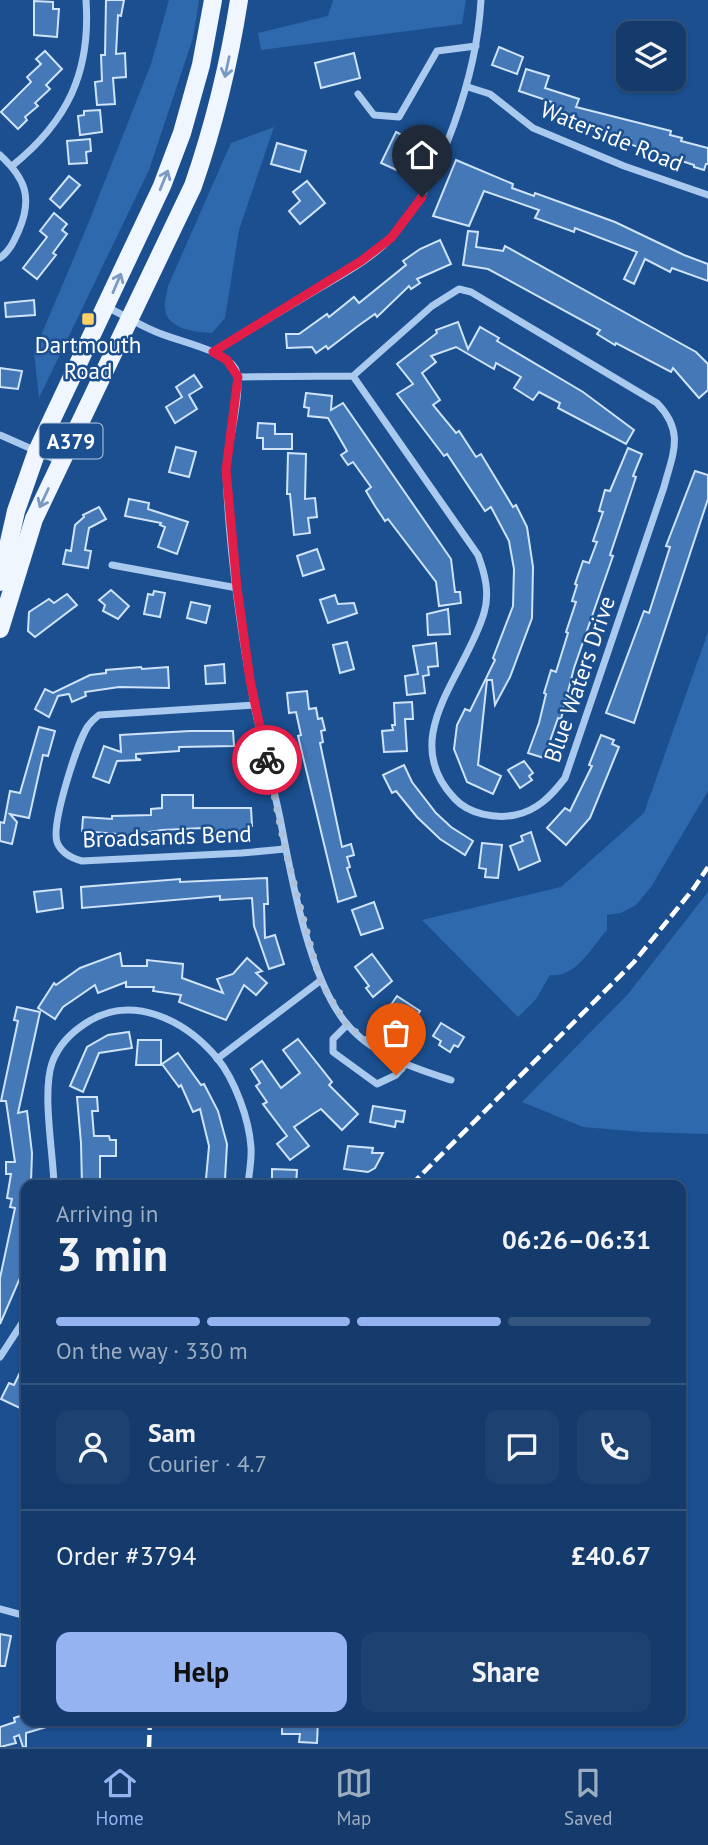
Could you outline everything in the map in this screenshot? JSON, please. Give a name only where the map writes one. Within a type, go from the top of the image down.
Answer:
[{"type":"main road","name":"A379","points":[[0,582],[16,511],[37,451],[162,186],[201,65],[213,0]]},
{"type":"main road","name":"A379","points":[[0,629],[34,519],[160,261],[193,186],[210,135],[239,0]]},
{"type":"street","points":[[12,166],[39,144],[56,123],[76,87],[86,47],[86,0]]},
{"type":"street","points":[[213,352],[333,280],[391,238],[422,197],[468,87],[481,0]]},
{"type":"street","points":[[358,94],[374,115],[399,117],[437,51],[476,46]]},
{"type":"street","name":"Waterside Road","points":[[468,87],[490,94],[533,128],[624,166],[708,195]]},
{"type":"street","points":[[0,155],[12,166],[24,188],[26,214],[8,252],[0,258]]},
{"type":"street","name":"Blue Waters Drive","points":[[459,289],[471,292],[657,404],[670,416],[675,430],[675,446],[664,487],[570,765],[565,778],[552,795],[528,811],[492,817],[473,811],[458,803],[443,787],[435,769],[430,743],[435,720],[484,612],[487,578],[478,555],[353,376],[421,315],[450,292],[459,289]]},
{"type":"street","points":[[103,315],[131,318],[153,331],[213,352],[227,360],[238,377],[226,470],[237,588],[255,705],[285,849],[320,981],[347,1025],[376,1048],[404,1066],[451,1080]]},
{"type":"street","points":[[238,377],[353,376]]},
{"type":"street","points":[[0,435],[60,462]]},
{"type":"street","points":[[112,565],[237,588]]},
{"type":"street","name":"Broadsands Bend","points":[[255,705],[99,715],[88,725],[82,738],[57,821],[57,841],[71,859],[82,861],[285,849]]},
{"type":"street","points":[[217,1059],[320,981]]},
{"type":"street","points":[[54,1180],[48,1090],[52,1064],[59,1048],[78,1028],[108,1011],[129,1008],[155,1013],[169,1020],[217,1059],[243,1114],[251,1147],[248,1180]]},
{"type":"street","points":[[347,1025],[333,1039],[333,1052],[351,1067],[377,1084],[396,1075],[404,1066]]},
{"type":"street","points":[[0,1357],[21,1325]]},
{"type":"street","points":[[0,1609],[21,1615]]},
{"type":"shaded area","points":[[169,0],[199,0],[193,38],[149,170],[39,398],[34,352],[151,64]]},
{"type":"shaded area","points":[[333,0],[466,0],[462,24],[261,50],[258,33],[328,16]]},
{"type":"shaded area","points":[[274,127],[239,230],[225,318],[212,333],[191,331],[177,326],[167,316],[165,309],[168,286],[231,143]]},
{"type":"shaded area","points":[[708,632],[708,791],[651,887],[636,905],[621,913],[607,915],[607,930],[589,953],[567,972],[550,975],[536,999],[518,1017],[422,920],[561,887],[644,813]]},
{"type":"shaded area","points":[[708,892],[708,1134],[583,1127],[522,1102],[628,994]]},
{"type":"building","points":[[106,0],[124,0],[121,16],[118,15],[116,54],[125,53],[126,77],[113,78],[115,104],[97,105],[95,82],[102,81],[101,55],[105,55]]},
{"type":"building","points":[[34,1],[53,2],[53,9],[59,9],[57,37],[34,35]]},
{"type":"building","points":[[499,47],[523,57],[517,74],[492,65]]},
{"type":"building","points":[[45,51],[62,69],[46,85],[50,89],[35,103],[38,106],[25,117],[27,120],[18,129],[1,112],[31,82],[27,77],[41,64],[36,59]]},
{"type":"building","points":[[354,53],[360,78],[321,88],[315,63]]},
{"type":"building","points":[[526,69],[549,76],[545,88],[579,99],[576,107],[671,131],[670,135],[682,138],[681,141],[708,148],[708,164],[704,170],[694,167],[629,144],[631,139],[575,124],[576,122],[548,113],[552,102],[519,91]]},
{"type":"building","points":[[100,110],[102,132],[80,135],[78,116],[84,115],[84,111]]},
{"type":"building","points":[[396,132],[418,143],[403,173],[381,163]]},
{"type":"building","points":[[90,139],[91,151],[86,152],[87,163],[69,164],[67,141]]},
{"type":"building","points":[[277,143],[306,151],[300,172],[271,164]]},
{"type":"building","points":[[456,160],[513,184],[512,188],[534,196],[535,193],[615,222],[708,264],[708,281],[672,268],[670,272],[645,259],[634,284],[624,279],[637,252],[575,228],[574,232],[535,218],[539,210],[484,191],[469,226],[433,216]]},
{"type":"building","points":[[69,176],[80,185],[60,208],[50,199]]},
{"type":"building","points":[[307,181],[325,203],[300,224],[289,211],[300,201],[293,192]]},
{"type":"building","points":[[54,213],[67,224],[62,230],[67,234],[53,253],[56,255],[37,279],[23,268],[47,237],[40,231]]},
{"type":"building","points":[[468,231],[478,232],[476,247],[503,251],[505,246],[696,352],[708,364],[708,390],[699,398],[673,368],[671,372],[616,343],[615,345],[597,334],[600,330],[488,269],[463,265]]},
{"type":"building","points":[[440,240],[451,264],[417,279],[420,283],[411,289],[409,286],[377,317],[375,314],[328,349],[326,346],[316,353],[312,347],[287,348],[286,334],[299,334],[327,314],[329,317],[354,297],[359,303],[406,265],[403,261]]},
{"type":"building","points":[[34,300],[35,315],[6,317],[5,303]]},
{"type":"building","points":[[458,322],[468,349],[480,327],[499,338],[497,341],[583,392],[634,430],[626,444],[558,408],[560,403],[539,392],[533,400],[514,388],[521,377],[496,363],[494,369],[456,347],[431,356],[436,362],[422,373],[440,400],[433,405],[456,433],[459,431],[476,457],[481,454],[513,507],[516,505],[527,527],[533,567],[532,618],[510,677],[495,705],[492,680],[487,680],[478,765],[501,776],[493,794],[467,782],[454,749],[457,725],[465,709],[470,711],[495,660],[493,658],[513,606],[514,569],[509,541],[491,507],[485,511],[447,454],[444,456],[397,394],[413,384],[397,364],[437,333],[436,330]]},
{"type":"building","points":[[0,368],[22,371],[18,389],[0,387]]},
{"type":"building","points":[[194,375],[202,387],[189,395],[197,409],[175,423],[166,407],[182,397],[176,387]]},
{"type":"building","points":[[306,393],[332,396],[331,410],[343,403],[451,559],[455,592],[460,592],[461,603],[439,606],[436,582],[388,519],[385,521],[366,491],[371,487],[353,462],[348,465],[341,455],[347,451],[328,418],[308,416],[309,408],[304,407]]},
{"type":"building","points":[[258,423],[275,424],[275,434],[292,434],[292,449],[263,449],[263,438],[257,438]]},
{"type":"building","points":[[176,447],[196,452],[189,477],[169,472]]},
{"type":"building","points":[[628,448],[642,454],[633,476],[636,477],[610,555],[613,556],[574,668],[561,719],[558,718],[544,758],[528,753],[539,723],[546,694],[544,693],[551,670],[556,672],[568,633],[566,632],[576,602],[572,601],[577,585],[575,584],[583,561],[589,563],[597,542],[593,541],[603,512],[599,511],[605,490],[610,491]]},
{"type":"building","points":[[288,453],[306,454],[305,499],[315,498],[317,517],[308,518],[310,533],[294,535],[290,494],[287,494]]},
{"type":"building","points":[[695,471],[708,475],[708,499],[634,723],[606,713],[644,611],[649,613],[670,547],[666,546]]},
{"type":"building","points":[[129,499],[149,503],[148,509],[188,522],[177,554],[158,547],[165,527],[160,525],[161,523],[125,516]]},
{"type":"building","points":[[99,507],[106,519],[89,528],[85,550],[91,551],[88,568],[63,564],[66,550],[71,551],[75,525],[83,515]]},
{"type":"building","points":[[317,549],[324,569],[303,576],[297,556]]},
{"type":"building","points":[[111,590],[129,606],[118,619],[103,611],[105,605],[99,600]]},
{"type":"building","points":[[154,591],[165,593],[160,617],[144,614],[148,594],[153,595]]},
{"type":"building","points":[[67,594],[77,605],[35,637],[28,631],[29,612],[49,599],[54,603]]},
{"type":"building","points":[[335,595],[338,604],[354,603],[357,613],[328,623],[320,600]]},
{"type":"building","points":[[191,602],[210,606],[206,623],[187,618]]},
{"type":"building","points":[[448,609],[450,634],[428,635],[427,614]]},
{"type":"building","points":[[347,642],[354,669],[340,673],[333,645]]},
{"type":"building","points":[[436,643],[438,666],[428,667],[429,675],[423,676],[425,693],[407,695],[405,676],[418,674],[413,646]]},
{"type":"building","points":[[224,664],[225,683],[206,684],[205,666]]},
{"type":"building","points":[[168,667],[169,688],[119,687],[85,692],[86,696],[72,702],[69,694],[58,696],[49,717],[35,709],[45,689],[53,693],[90,675],[106,673],[106,670]]},
{"type":"building","points":[[307,691],[309,709],[316,708],[318,719],[322,718],[325,730],[321,731],[323,742],[320,743],[342,847],[351,844],[354,855],[347,857],[350,867],[347,868],[356,896],[338,902],[298,736],[301,735],[296,712],[289,713],[287,693]]},
{"type":"building","points":[[412,702],[413,719],[405,719],[407,751],[384,752],[382,731],[393,730],[394,703]]},
{"type":"building","points":[[39,727],[55,731],[48,756],[43,755],[29,818],[10,814],[17,822],[12,844],[0,841],[0,822],[4,823],[10,791],[20,793]]},
{"type":"building","points":[[233,731],[234,746],[179,747],[179,751],[136,754],[136,758],[141,760],[117,761],[109,783],[93,777],[104,746],[121,752],[120,735]]},
{"type":"building","points":[[601,735],[614,740],[612,744],[619,747],[590,818],[566,845],[547,828],[565,808],[570,811],[592,766],[589,765]]},
{"type":"building","points":[[524,761],[533,773],[529,776],[532,780],[520,788],[508,770]]},
{"type":"building","points":[[404,765],[412,782],[436,813],[451,827],[473,841],[465,855],[440,839],[396,791],[392,793],[383,775]]},
{"type":"building","points":[[162,795],[193,795],[193,808],[251,808],[252,826],[246,826],[246,833],[202,831],[202,828],[162,830],[134,834],[134,837],[82,831],[83,817],[112,819],[112,816],[151,815],[151,809],[162,808]]},
{"type":"building","points":[[531,832],[540,861],[519,870],[510,846],[523,841],[521,836]]},
{"type":"building","points":[[482,843],[502,845],[498,878],[485,877],[486,869],[479,868]]},
{"type":"building","points":[[267,878],[268,904],[264,904],[265,938],[275,935],[284,964],[269,969],[254,926],[252,898],[220,900],[220,896],[82,908],[81,887],[180,879],[180,882]]},
{"type":"building","points":[[61,889],[63,908],[37,912],[34,892]]},
{"type":"building","points":[[374,902],[383,928],[361,935],[352,910]]},
{"type":"building","points":[[120,953],[122,966],[147,966],[147,960],[183,964],[182,978],[223,993],[217,979],[233,974],[247,958],[262,971],[256,973],[267,983],[256,995],[244,985],[226,1020],[179,1002],[181,995],[153,991],[154,987],[126,987],[126,982],[98,993],[95,985],[63,1007],[55,1019],[38,1008],[54,983],[56,985],[80,968]]},
{"type":"building","points":[[372,954],[392,981],[373,997],[366,988],[369,986],[355,967]]},
{"type":"building","points":[[397,996],[420,1011],[411,1024],[388,1009]]},
{"type":"building","points":[[17,1007],[40,1012],[18,1113],[27,1111],[32,1153],[31,1180],[21,1180],[21,1273],[0,1324],[0,1278],[15,1208],[10,1207],[12,1199],[7,1198],[11,1174],[6,1174],[6,1162],[15,1162],[6,1101],[1,1101],[18,1021],[14,1020]]},
{"type":"building","points":[[441,1023],[464,1037],[458,1047],[454,1045],[450,1052],[439,1045],[441,1041],[433,1036]]},
{"type":"building","points":[[129,1032],[132,1048],[99,1053],[83,1092],[70,1086],[87,1047],[108,1035]]},
{"type":"building","points":[[298,1039],[332,1082],[329,1085],[358,1114],[342,1130],[321,1109],[313,1114],[294,1127],[309,1146],[290,1160],[277,1144],[287,1136],[263,1104],[267,1102],[256,1086],[260,1083],[251,1069],[262,1061],[281,1088],[300,1073],[283,1050]]},
{"type":"building","points":[[138,1040],[161,1040],[161,1065],[136,1065]]},
{"type":"building","points":[[178,1053],[201,1085],[204,1084],[218,1111],[227,1144],[225,1180],[206,1179],[209,1146],[200,1109],[193,1112],[181,1085],[179,1087],[162,1064]]},
{"type":"building","points":[[77,1097],[97,1097],[98,1111],[92,1111],[94,1136],[109,1136],[110,1140],[116,1140],[116,1156],[100,1156],[100,1180],[82,1180]]},
{"type":"building","points":[[373,1106],[405,1111],[403,1122],[396,1121],[395,1127],[370,1122]]},
{"type":"building","points":[[348,1146],[373,1148],[372,1153],[383,1153],[375,1168],[368,1172],[344,1169]]},
{"type":"building","points":[[272,1169],[297,1170],[296,1180],[272,1180]]},
{"type":"building","points":[[21,1370],[21,1409],[1,1399],[9,1383],[14,1385]]},
{"type":"building","points":[[0,1634],[11,1636],[5,1666],[0,1666]]},
{"type":"building","points":[[21,1716],[21,1726],[50,1726],[26,1733],[26,1747],[23,1747],[19,1735],[14,1737],[16,1743],[0,1747],[0,1727],[15,1722],[14,1718]]},
{"type":"building","points":[[282,1726],[318,1726],[317,1743],[299,1742],[300,1734],[282,1734]]},
{"type":"railway","points":[[416,1180],[634,962],[708,867]]},
{"type":"railway","points":[[149,1747],[150,1726]]},
{"type":"way so far","points":[[267,760],[285,849],[320,981],[347,1025],[404,1066],[396,1075]]},
{"type":"place","name":"Dartmouth Road","points":[[88,319]]},
{"type":"route","points":[[267,760],[250,680],[231,539],[226,470],[238,377],[235,368],[213,352],[361,261],[391,238],[422,197]]}]
